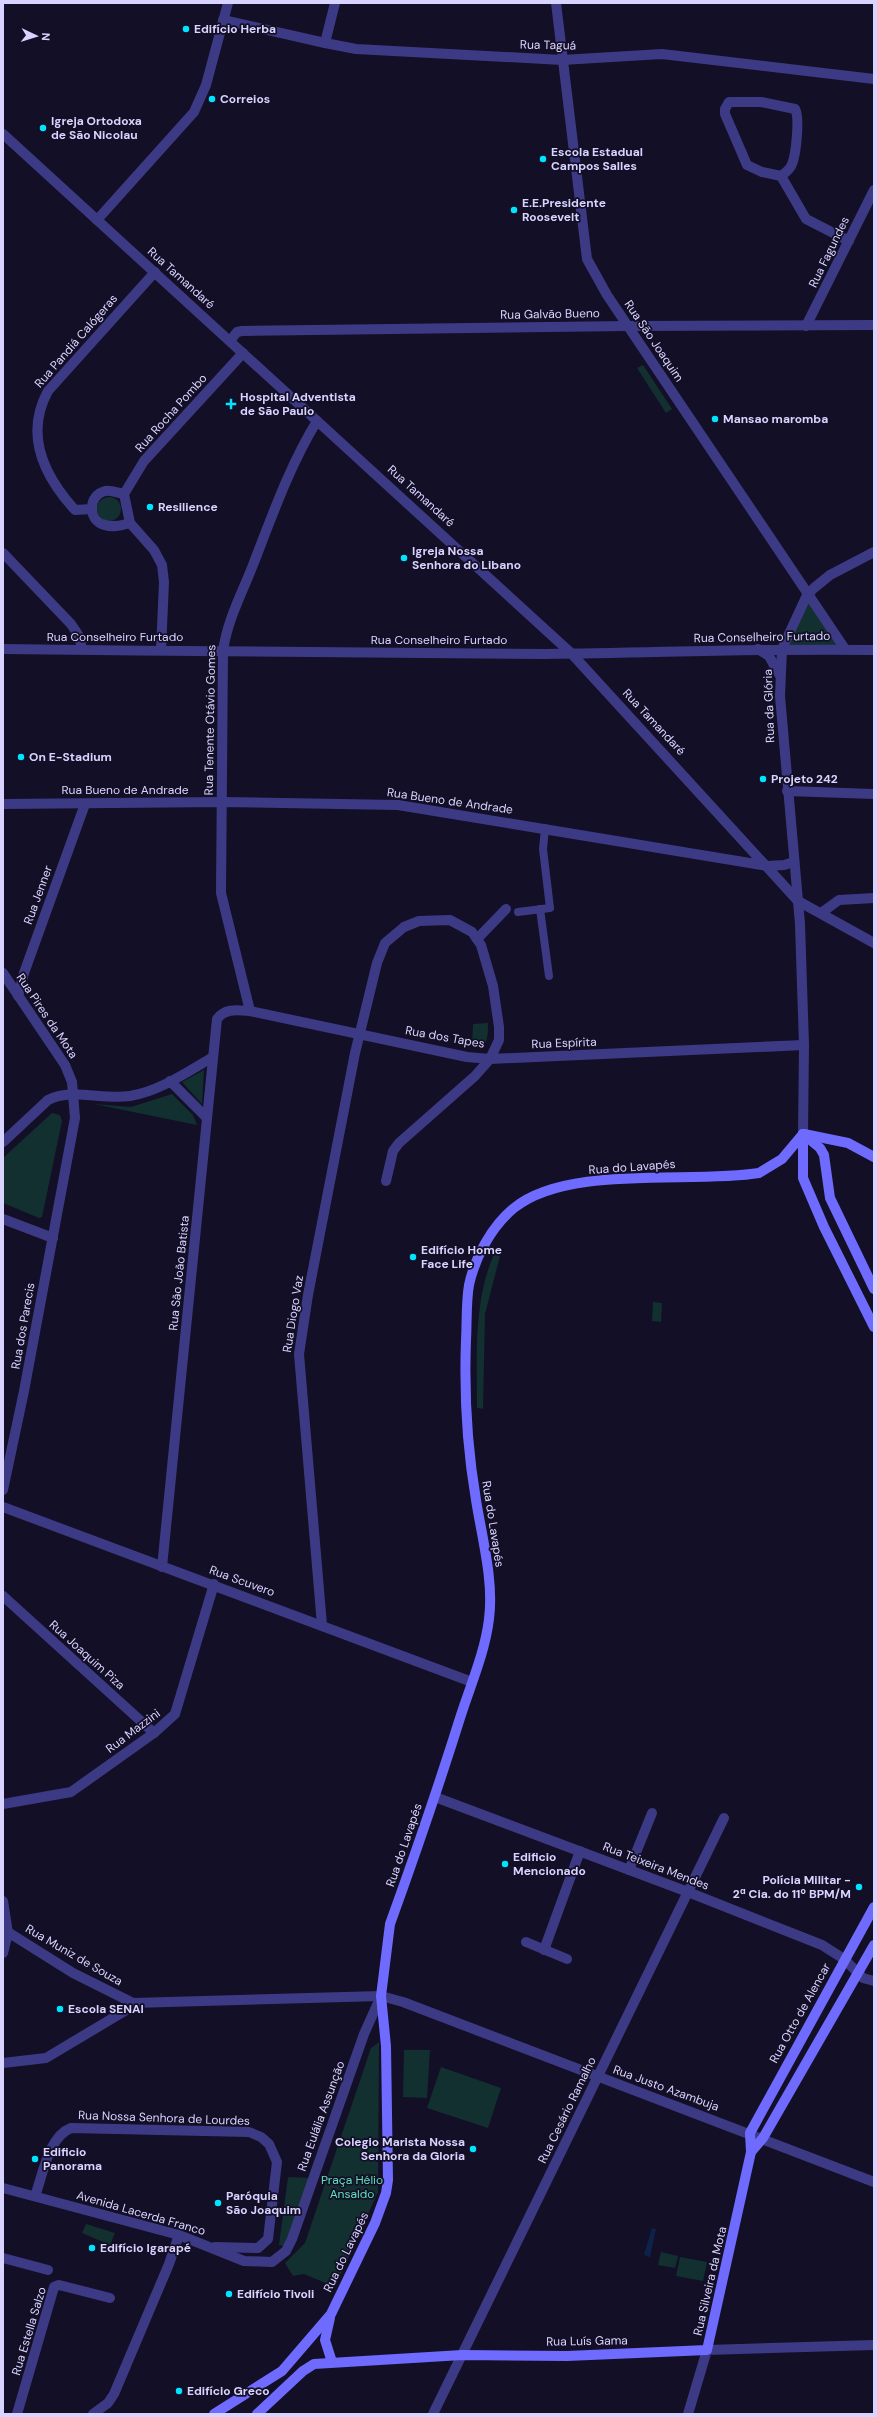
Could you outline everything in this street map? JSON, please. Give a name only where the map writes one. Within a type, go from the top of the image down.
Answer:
[{"type":"main road","points":[[802,1134],[848,1143],[874,1157]]},
{"type":"main road","points":[[802,1134],[820,1148],[824,1155],[830,1198],[874,1289]]},
{"type":"main road","points":[[802,1134],[803,1178],[818,1215],[873,1324]]},
{"type":"main road","name":"Rua do Lavapés","points":[[214,2414],[282,2371],[295,2358],[330,2314],[375,2223],[386,2193],[388,2180],[386,2046],[381,1996],[390,1924],[435,1797],[485,1640],[489,1619],[490,1599],[468,1447],[466,1399],[469,1286],[483,1248],[501,1222],[514,1208],[530,1198],[557,1188],[594,1181],[759,1173],[782,1159],[802,1134]]},
{"type":"main road","name":"Rua Otto de Alencar","points":[[750,2133],[844,1959],[874,1907]]},
{"type":"main road","points":[[763,2138],[859,1974],[874,1945]]},
{"type":"main road","name":"Rua Silveira da Mota","points":[[707,2350],[751,2152],[750,2133]]},
{"type":"main road","name":"Rua Silveira da Mota","points":[[751,2152],[763,2138]]},
{"type":"main road","points":[[330,2314],[325,2340],[332,2362]]},
{"type":"main road","name":"Rua Luís Gama","points":[[257,2414],[303,2370],[314,2364],[462,2355],[567,2356],[707,2350]]},
{"type":"street","points":[[97,220],[194,112],[206,85],[228,3]]},
{"type":"street","points":[[325,44],[335,3]]},
{"type":"street","name":"Rua São Joaquim","points":[[556,3],[587,259],[628,326],[845,650]]},
{"type":"street","name":"Rua Taguá","points":[[223,20],[325,44],[356,49],[562,60],[662,54],[874,79]]},
{"type":"street","points":[[781,176],[789,170],[793,163],[798,117],[795,108],[761,102],[729,102],[725,109],[726,114],[746,165],[762,172],[781,176],[806,219],[849,241]]},
{"type":"street","name":"Rua Tamandaré","points":[[3,134],[571,653],[768,866],[798,901]]},
{"type":"street","name":"Rua Fagundes","points":[[806,326],[874,190]]},
{"type":"street","name":"Rua Pandiá Calógeras","points":[[92,509],[75,510],[60,493],[48,475],[40,456],[38,436],[41,403],[48,391],[155,272]]},
{"type":"street","name":"Rua Galvão Bueno","points":[[230,341],[237,332],[242,330],[874,325]]},
{"type":"street","name":"Rua Rocha Pombo","points":[[124,494],[144,461],[243,353]]},
{"type":"street","name":"Rua Tenente Otávio Gomes","points":[[250,1011],[222,899],[221,802],[223,650],[227,629],[261,544],[299,454],[317,421]]},
{"type":"street","points":[[130,523],[114,526],[103,525],[95,519],[92,509],[95,498],[104,492],[124,494],[130,523],[154,550],[162,565],[164,582],[161,650]]},
{"type":"street","name":"Rua da Glória","points":[[798,901],[787,791],[780,677],[782,649],[807,595],[830,575],[874,552]]},
{"type":"street","points":[[3,553],[71,624],[79,636],[82,649]]},
{"type":"street","name":"Rua Conselheiro Furtado","points":[[3,649],[223,650],[408,654],[571,653],[758,649],[874,650]]},
{"type":"street","points":[[758,649],[769,656],[780,677]]},
{"type":"street","points":[[787,791],[874,794]]},
{"type":"street","name":"Rua Bueno de Andrade","points":[[3,804],[221,802],[398,805],[545,828],[768,866],[784,865],[794,862]]},
{"type":"street","name":"Rua Jenner","points":[[18,996],[24,973],[85,804]]},
{"type":"street","points":[[518,912],[550,908],[543,849],[545,828]]},
{"type":"street","points":[[800,924],[807,915],[818,912],[839,900],[874,898]]},
{"type":"street","points":[[798,901],[874,943]]},
{"type":"street","points":[[798,901],[804,1045],[802,1134]]},
{"type":"street","points":[[477,939],[506,909]]},
{"type":"street","points":[[540,909],[549,976]]},
{"type":"street","name":"Rua dos Tapes","points":[[434,919],[450,920],[462,926],[477,939],[486,959],[492,979],[500,1027],[499,1040],[490,1059],[467,1057],[359,1034],[377,963],[385,943],[393,935],[404,927],[419,921],[434,919]]},
{"type":"street","name":"Rua Pires da Mota","points":[[3,974],[24,973]]},
{"type":"street","name":"Rua Pires da Mota","points":[[3,974],[65,1065],[74,1095],[74,1126],[52,1238]]},
{"type":"street","name":"Rua São João Batista","points":[[162,1567],[216,1019],[220,1014],[233,1010],[250,1011],[359,1034]]},
{"type":"street","name":"Rua Diogo Vaz","points":[[322,1625],[298,1354],[359,1034]]},
{"type":"street","name":"Rua Espírita","points":[[490,1059],[804,1045]]},
{"type":"street","points":[[3,1142],[48,1100],[60,1095],[129,1096],[149,1091],[213,1057]]},
{"type":"street","points":[[386,1181],[393,1151],[399,1143],[475,1076],[490,1059]]},
{"type":"street","points":[[170,1080],[207,1118]]},
{"type":"street","points":[[3,1219],[52,1238]]},
{"type":"street","name":"Rua dos Parecis","points":[[3,1490],[24,1391],[52,1238]]},
{"type":"street","name":"Rua Scuvero","points":[[3,1507],[162,1567],[214,1584],[472,1682]]},
{"type":"street","name":"Rua Mazzini","points":[[3,1804],[71,1792],[154,1733],[175,1714],[179,1706],[214,1584]]},
{"type":"street","name":"Rua Joaquim Piza","points":[[3,1596],[154,1733]]},
{"type":"street","name":"Rua Teixeira Mendes","points":[[435,1797],[688,1892],[822,1945],[844,1959],[866,1980],[874,1981]]},
{"type":"street","points":[[630,1870],[652,1812]]},
{"type":"street","name":"Rua Cesário Ramalho","points":[[433,2414],[724,1818]]},
{"type":"street","points":[[544,1950],[580,1851]]},
{"type":"street","points":[[3,1901],[6,1931],[3,1953]]},
{"type":"street","name":"Rua Muniz de Souza","points":[[6,1931],[73,1973],[133,2003]]},
{"type":"street","points":[[526,1942],[567,1959]]},
{"type":"street","points":[[3,2063],[46,2058],[128,2009],[133,2003],[381,1996]]},
{"type":"street","name":"Rua Justo Azambuja","points":[[381,1996],[403,2002],[750,2133],[874,2182]]},
{"type":"street","name":"Rua Eulália Assunção","points":[[272,2262],[286,2251],[292,2239],[364,2034],[381,1996]]},
{"type":"street","name":"Rua Nossa Senhora de Lourdes","points":[[35,2196],[53,2146],[64,2130],[71,2128],[249,2132],[261,2137],[269,2144],[277,2162],[268,2239],[258,2248],[209,2247]]},
{"type":"street","name":"Avenida Lacerda Franco","points":[[3,2188],[179,2236],[244,2261],[272,2262]]},
{"type":"street","points":[[93,2414],[108,2403],[114,2394],[166,2272],[179,2236]]},
{"type":"street","points":[[3,2258],[48,2270]]},
{"type":"street","name":"Rua Estella Salzo","points":[[17,2414],[54,2287],[59,2285],[110,2298]]},
{"type":"street","name":"Rua Luís Gama","points":[[707,2350],[874,2345]]},
{"type":"street","name":"Rua Silveira da Mota","points":[[688,2414],[707,2350]]},
{"type":"green space","points":[[643,365],[672,409],[666,413],[637,368]]},
{"type":"green space","points":[[109,497],[117,501],[121,509],[117,517],[109,521],[101,517],[97,509],[101,501]]},
{"type":"green space","points":[[809,601],[840,646],[786,646]]},
{"type":"green space","points":[[488,1023],[488,1033],[484,1045],[477,1048],[472,1047],[473,1024]]},
{"type":"green space","points":[[204,1070],[202,1104],[182,1082]]},
{"type":"green space","points":[[172,1094],[193,1115],[197,1125],[94,1104],[131,1107]]},
{"type":"green space","points":[[52,1113],[60,1115],[62,1121],[42,1217],[39,1218],[3,1203],[3,1158]]},
{"type":"green space","points":[[494,1254],[500,1256],[485,1314],[483,1409],[477,1408],[479,1310],[487,1272]]},
{"type":"green space","points":[[653,1302],[662,1303],[661,1322],[652,1321]]},
{"type":"green space","name":"Praça Hélio Ansaldo","points":[[379,2042],[378,2192],[335,2287],[304,2274],[293,2276],[285,2263],[305,2243],[371,2048]]},
{"type":"green space","points":[[404,2050],[430,2050],[427,2098],[403,2097]]},
{"type":"green space","points":[[441,2067],[501,2088],[488,2128],[427,2108]]},
{"type":"green space","points":[[288,2177],[312,2178],[295,2228],[283,2246],[279,2245]]},
{"type":"green space","points":[[86,2224],[115,2233],[110,2245],[82,2233]]},
{"type":"green space","points":[[661,2252],[678,2256],[675,2268],[658,2265]]},
{"type":"green space","points":[[680,2257],[707,2262],[703,2281],[676,2276]]},
{"type":"water","points":[[652,2228],[656,2229],[650,2257],[644,2254]]},
{"type":"place","name":"Edifício Herba","points":[[186,29]]},
{"type":"place","name":"Correios","points":[[212,99]]},
{"type":"place","name":"Igreja Ortodoxa de São Nicolau","points":[[43,128]]},
{"type":"place","name":"Escola Estadual Campos Salles","points":[[543,159]]},
{"type":"place","name":"E.E.Presidente Roosevelt","points":[[514,210]]},
{"type":"place","name":"Hospital Adventista de São Paulo","points":[[231,404]]},
{"type":"place","name":"Mansao maromba","points":[[715,419]]},
{"type":"place","name":"Resilience","points":[[150,507]]},
{"type":"place","name":"Igreja Nossa Senhora do Libano","points":[[404,558]]},
{"type":"place","name":"On E-Stadium","points":[[21,757]]},
{"type":"place","name":"Projeto 242","points":[[763,779]]},
{"type":"place","name":"Edifício Home Face Life","points":[[413,1257]]},
{"type":"place","name":"Edificio Mencionado","points":[[505,1864]]},
{"type":"place","name":"Polícia Militar - 2ª Cia. do 11º BPM/M","points":[[859,1887]]},
{"type":"place","name":"Escola SENAI","points":[[60,2009]]},
{"type":"place","name":"Colegio Marista Nossa Senhora da Gloria","points":[[473,2149]]},
{"type":"place","name":"Edificio Panorama","points":[[35,2159]]},
{"type":"place","name":"Paróquia São Joaquim","points":[[218,2203]]},
{"type":"place","name":"Edifício Igarapé","points":[[92,2248]]},
{"type":"place","name":"Edifício Tivoli","points":[[229,2294]]},
{"type":"place","name":"Edifício Greco","points":[[179,2391]]}]
